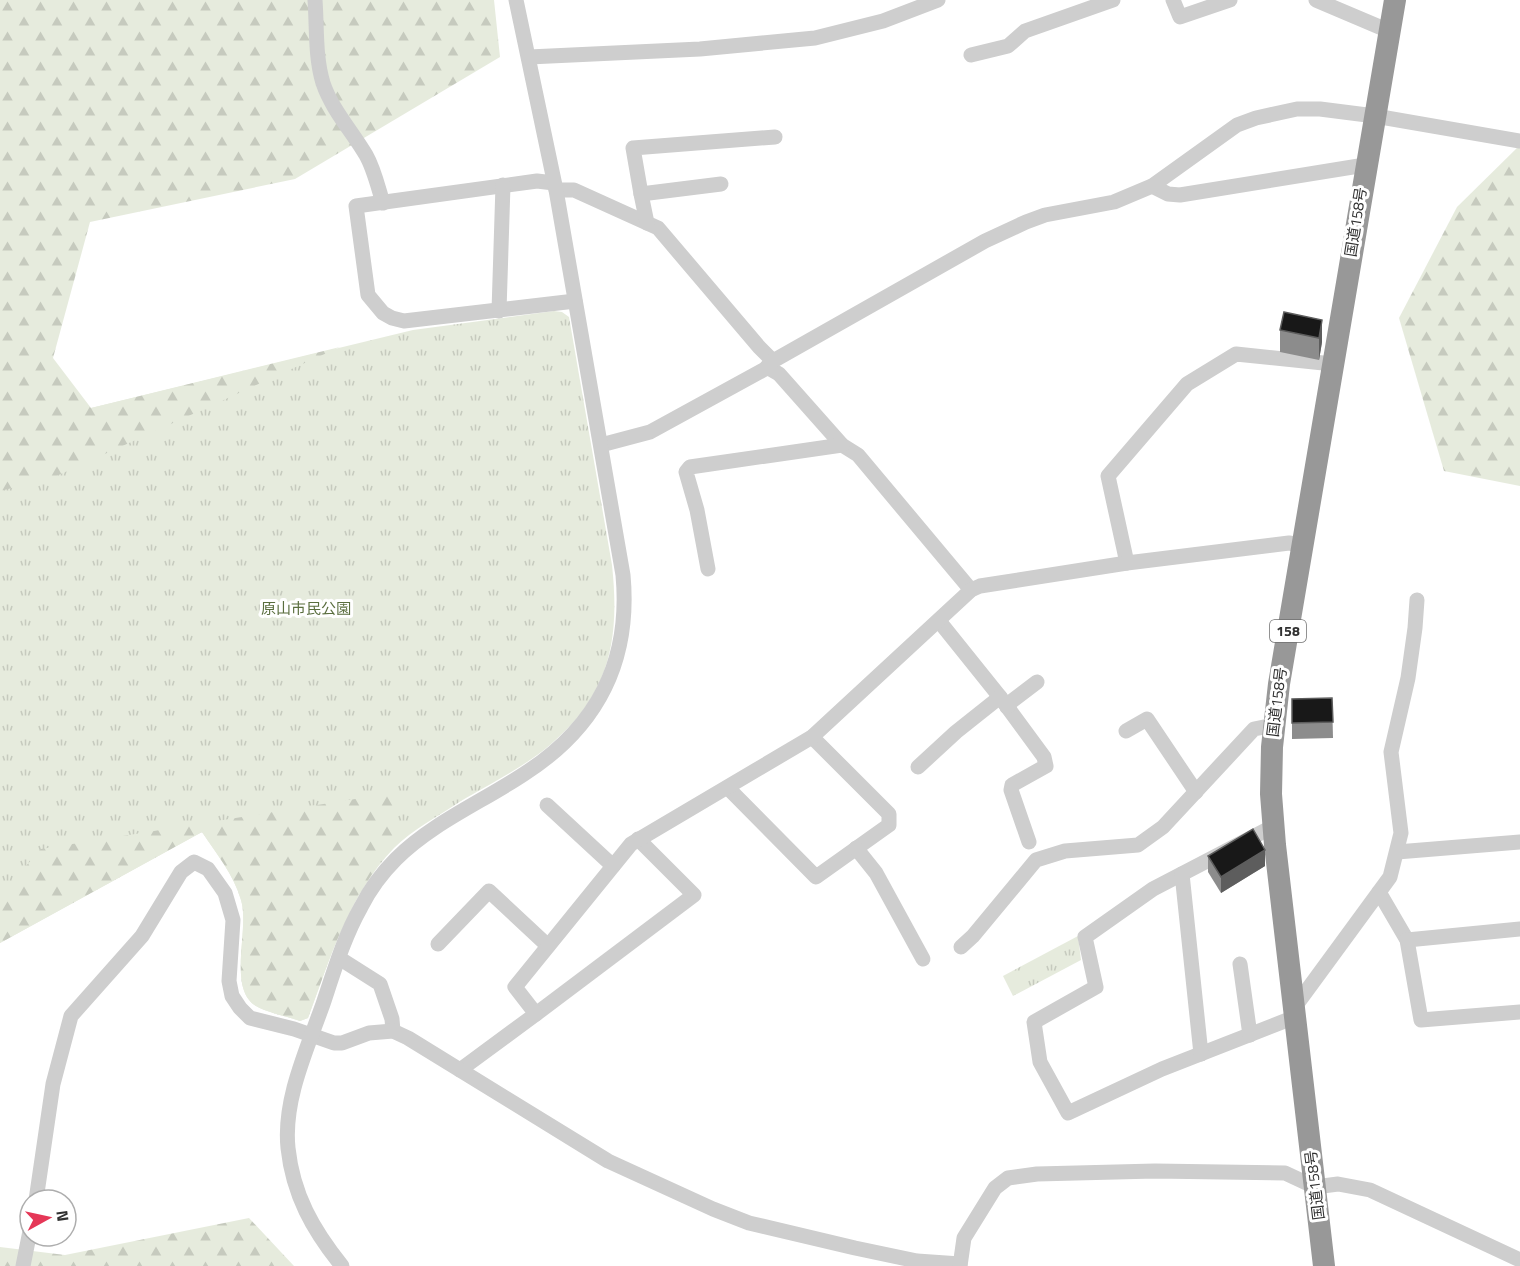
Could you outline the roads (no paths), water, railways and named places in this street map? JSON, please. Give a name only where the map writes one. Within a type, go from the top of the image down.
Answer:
[{"type":"highway","name":"国道158号","points":[[1324,1266],[1274,826],[1271,782],[1274,725],[1301,545],[1395,0]]},
{"type":"street","points":[[315,0],[317,45],[322,81],[335,110],[371,164],[383,203]]},
{"type":"street","points":[[342,1266],[310,1223],[301,1204],[293,1178],[287,1130],[289,1112],[312,1035],[352,926],[371,889],[397,857],[459,813],[525,774],[562,746],[587,718],[609,683],[621,640],[625,599],[601,445],[555,186],[516,0]]},
{"type":"street","points":[[528,57],[700,49],[815,38],[883,21],[938,0]]},
{"type":"street","points":[[971,55],[1008,46],[1025,31],[1113,0]]},
{"type":"street","points":[[1173,0],[1180,17],[1230,0]]},
{"type":"street","points":[[1316,0],[1389,32]]},
{"type":"street","points":[[601,445],[659,428],[985,241],[1045,215],[1114,202],[1152,186],[1237,126],[1256,117],[1297,109],[1320,109],[1518,137]]},
{"type":"street","points":[[647,223],[633,148],[775,137]]},
{"type":"street","points":[[1152,186],[1168,194],[1180,195],[1365,165]]},
{"type":"street","points":[[575,301],[414,321],[392,318],[383,313],[368,295],[356,206],[537,181],[574,190],[657,228],[759,347],[770,364],[843,445],[858,455],[971,590]]},
{"type":"street","points":[[641,194],[721,184]]},
{"type":"street","points":[[499,310],[503,185]]},
{"type":"street","points":[[1127,563],[1108,476],[1187,384],[1236,354],[1333,364]]},
{"type":"street","points":[[708,569],[697,510],[686,472],[690,467],[843,445]]},
{"type":"street","points":[[536,1014],[515,987],[613,866],[638,839],[812,737],[971,590],[980,586],[1127,563],[1289,543],[1301,545]]},
{"type":"street","points":[[1274,826],[1154,889],[1085,937],[1096,987],[1034,1022],[1040,1062],[1068,1113],[1162,1069],[1250,1035],[1295,1013],[1390,877],[1401,833],[1391,752],[1408,678],[1417,600]]},
{"type":"street","points":[[939,621],[1004,702],[1044,757],[1046,766],[1012,785],[1011,790],[1029,842]]},
{"type":"street","points":[[918,767],[956,732],[1004,702],[1012,701],[1037,682]]},
{"type":"street","points":[[1126,731],[1147,718],[1196,792]]},
{"type":"street","points":[[961,947],[973,936],[1036,860],[1065,851],[1138,845],[1163,827],[1254,729],[1274,725]]},
{"type":"street","points":[[728,788],[816,877],[890,825],[889,814],[812,737]]},
{"type":"street","points":[[547,805],[613,866]]},
{"type":"street","points":[[460,1070],[694,895],[638,839]]},
{"type":"street","points":[[1397,852],[1520,842]]},
{"type":"street","points":[[856,848],[876,873],[923,959]]},
{"type":"street","points":[[38,1188],[53,1084],[71,1016],[142,936],[181,872],[194,862],[208,869],[225,893],[233,920],[229,981],[232,996],[250,1018],[342,1043],[369,1033],[393,1031],[608,1161],[670,1191],[748,1223],[906,1259],[960,1265],[964,1238],[995,1188],[1008,1178],[1037,1174],[1155,1171],[1285,1173],[1315,1187],[1338,1184],[1370,1190],[1520,1260]]},
{"type":"street","points":[[1182,874],[1201,1054]]},
{"type":"street","points":[[438,944],[489,891],[548,946]]},
{"type":"street","points":[[1379,892],[1407,940],[1421,1020],[1520,1012]]},
{"type":"street","points":[[1407,940],[1520,929]]},
{"type":"street","points":[[339,958],[380,984],[392,1019],[393,1031]]},
{"type":"street","points":[[1240,964],[1250,1035]]},
{"type":"street","points":[[23,1266],[27,1248]]},
{"type":"park label","name":"原山市民公園","points":[[306,609]]}]
